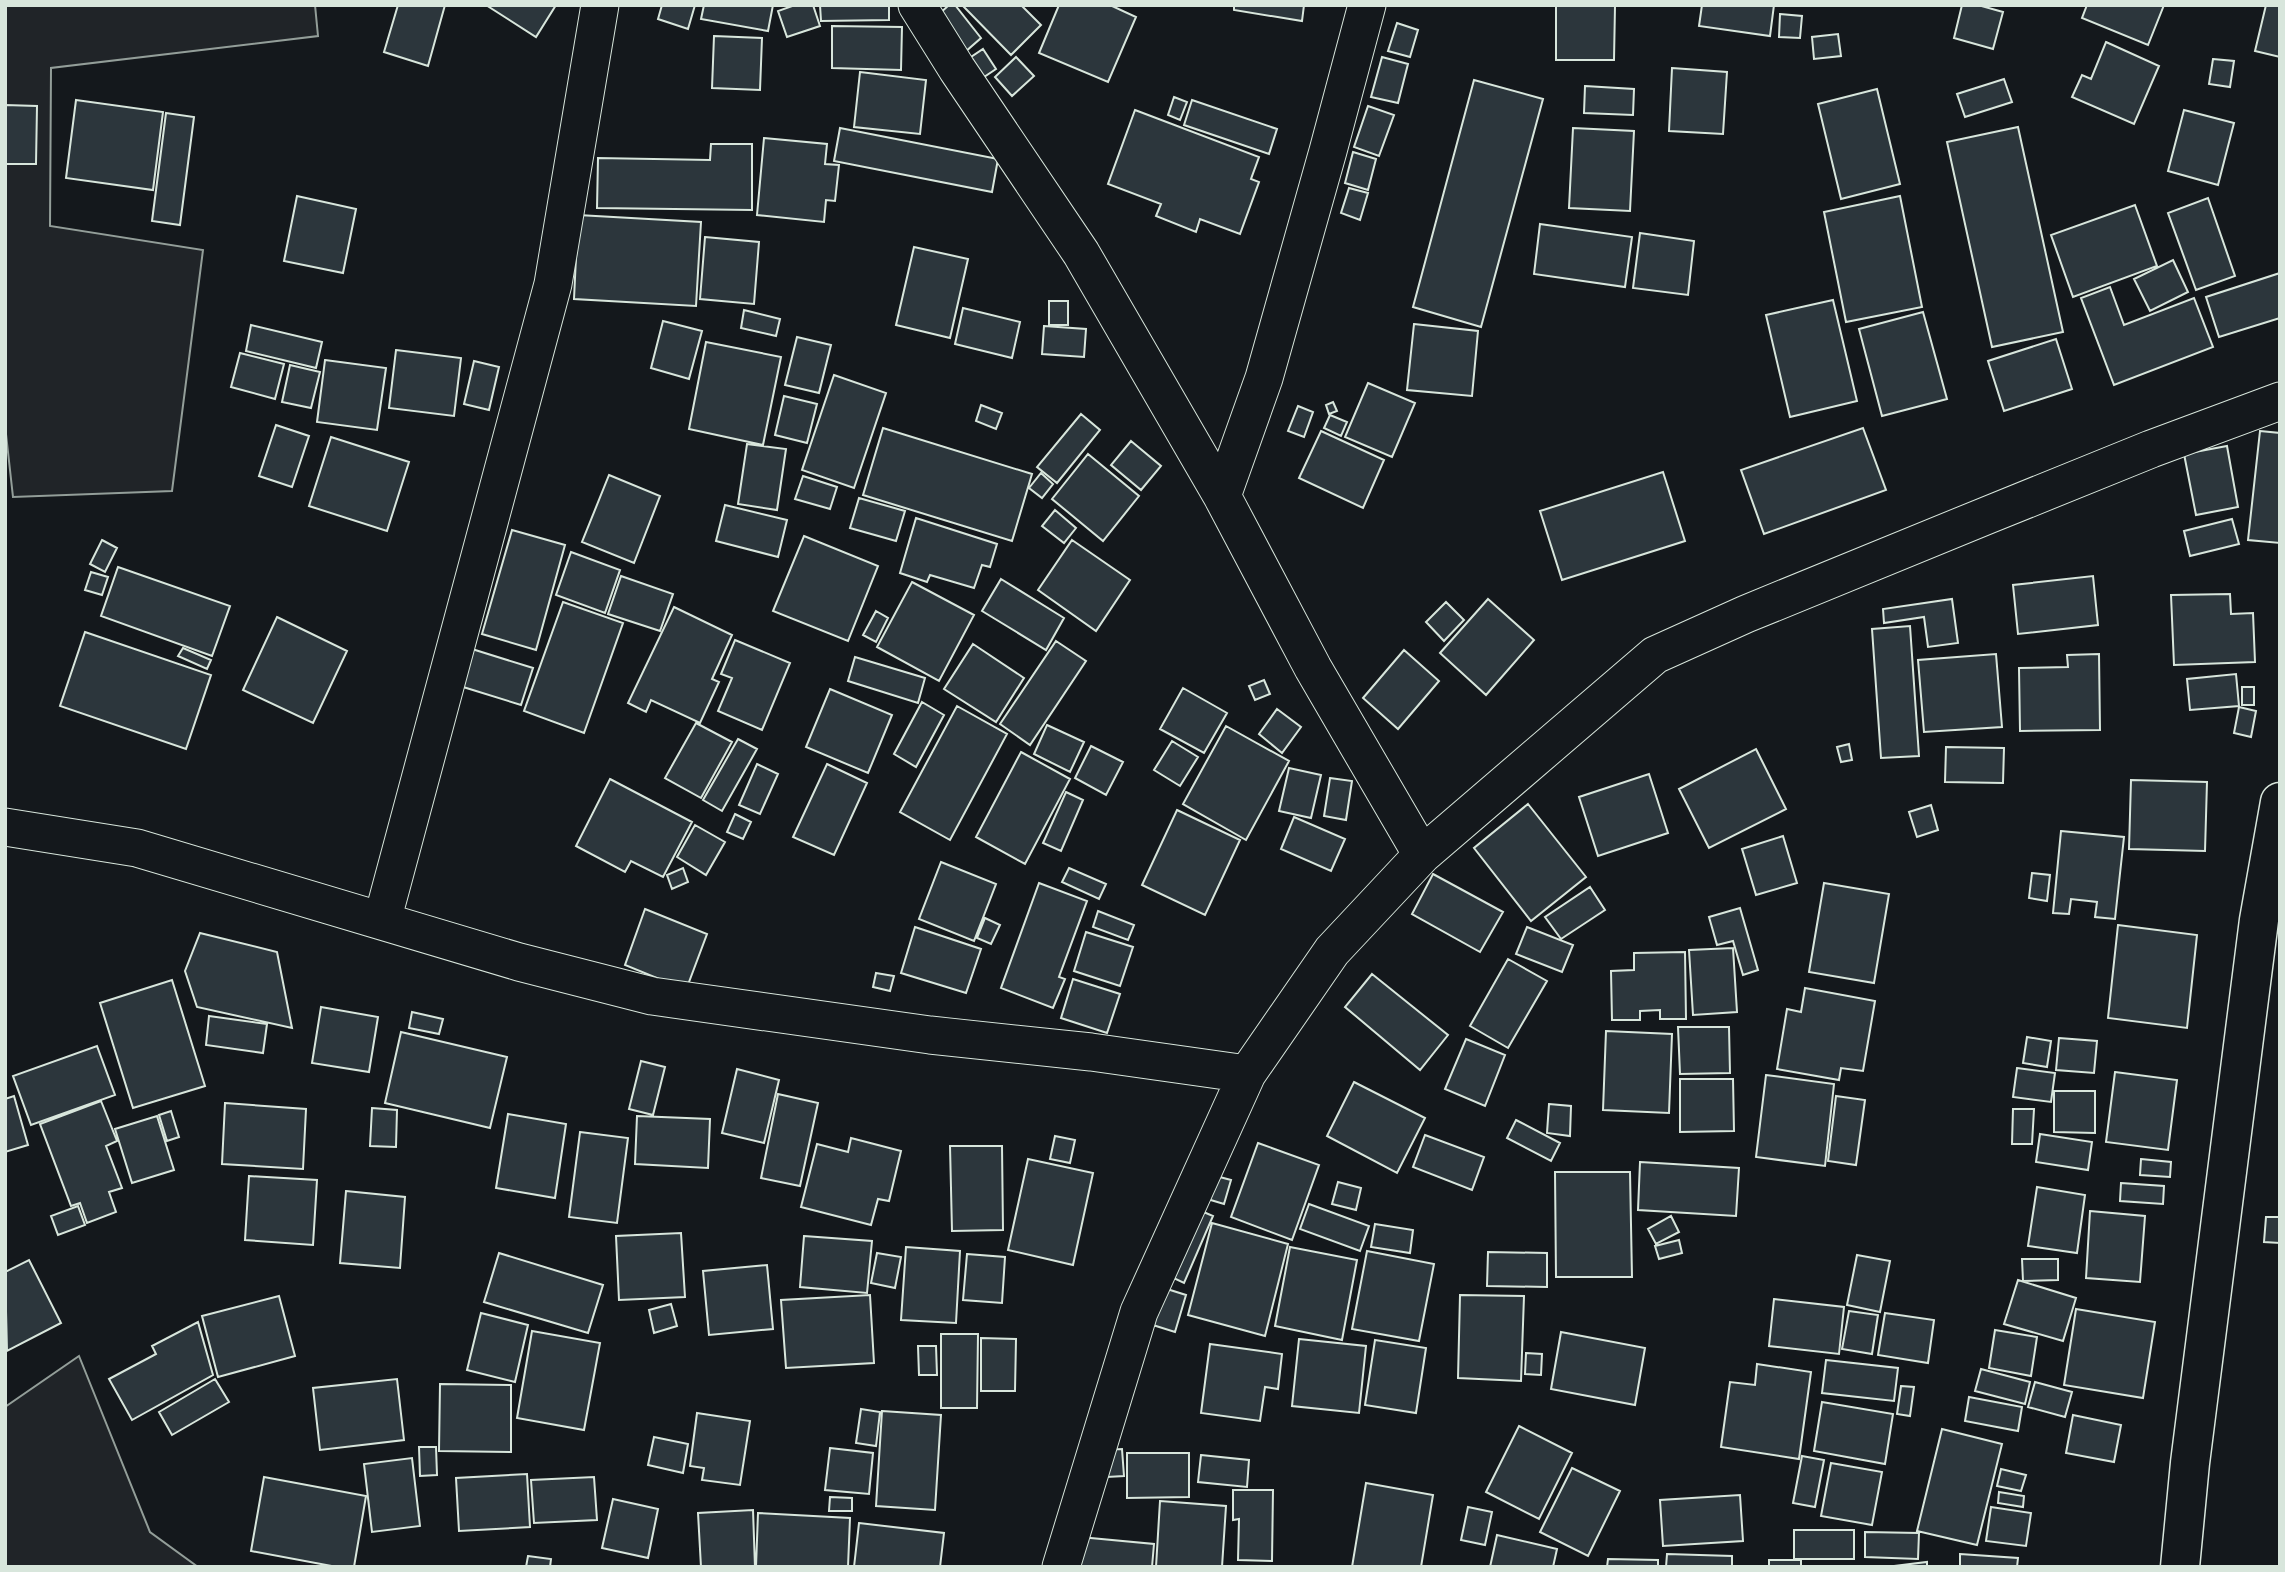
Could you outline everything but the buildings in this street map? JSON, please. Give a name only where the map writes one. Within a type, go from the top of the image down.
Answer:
[{"type":"street","points":[[382,920],[553,284],[600,5]]},
{"type":"street","points":[[917,5],[1081,253],[1222,496],[1313,668],[1422,855]]},
{"type":"street","points":[[1222,496],[1264,378],[1367,5]]},
{"type":"street","points":[[1060,1567],[1139,1312],[1247,1074],[1332,951],[1422,855],[1655,655],[1746,614],[1988,514],[2280,401]]},
{"type":"street","points":[[2180,1567],[2190,1463],[2259,920],[2280,802]]},
{"type":"street","points":[[5,827],[137,848],[520,962],[652,996],[930,1035],[1091,1052],[1247,1074]]},
{"type":"shaded area","points":[[5,5],[315,5],[318,36],[51,68],[50,226],[203,250],[172,491],[13,497],[5,425]]},
{"type":"shaded area","points":[[79,1356],[150,1532],[198,1567],[5,1567],[5,1407]]}]
